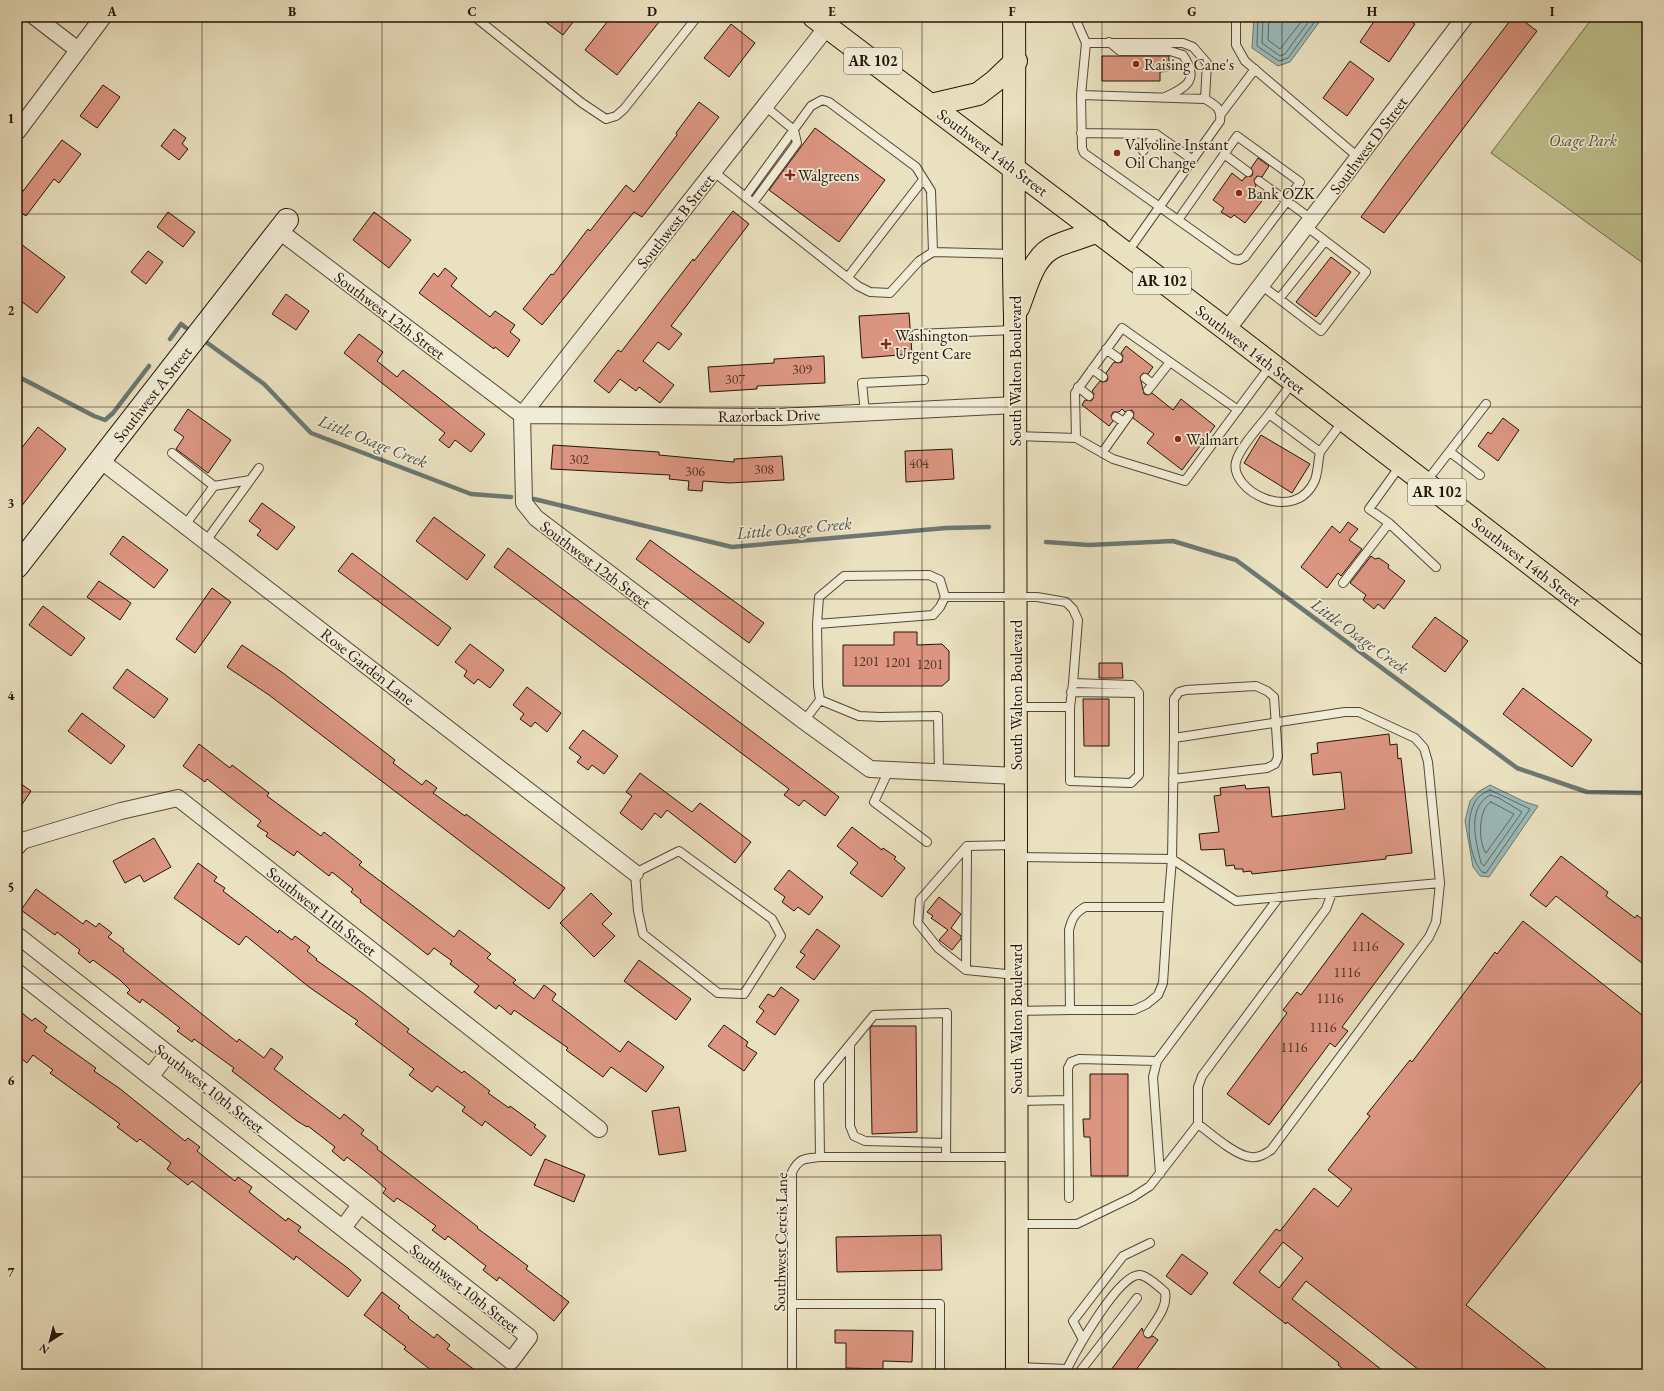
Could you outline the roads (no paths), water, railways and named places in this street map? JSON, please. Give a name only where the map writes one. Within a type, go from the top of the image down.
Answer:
[{"type":"main road","name":"South Walton Boulevard","points":[[1014,18],[1016,62],[1013,254],[1015,323],[1016,597],[1015,851],[1017,1370]]},
{"type":"main road","name":"Southwest 14th Street","points":[[821,22],[1272,364],[1647,654]]},
{"type":"main road","points":[[931,105],[978,94],[1016,62]]},
{"type":"main road","points":[[1015,323],[1033,268],[1043,255],[1056,246],[1098,231]]},
{"type":"street","points":[[35,17],[78,50]]},
{"type":"street","points":[[17,132],[103,17]]},
{"type":"street","name":"Southwest D Street","points":[[1227,330],[1465,17]]},
{"type":"street","name":"Southwest B Street","points":[[522,415],[766,107],[821,22]]},
{"type":"street","name":"Southwest 12th Street","points":[[282,225],[522,415],[524,503],[536,518],[804,721],[870,769],[1016,776]]},
{"type":"street","name":"Southwest A Street","points":[[17,567],[282,225]]},
{"type":"street","name":"Razorback Drive","points":[[522,415],[778,417],[1015,405]]},
{"type":"street","name":"Rose Garden Lane","points":[[100,460],[635,874]]},
{"type":"street","name":"Southwest 11th Street","points":[[17,847],[22,840],[121,811],[178,798],[599,1128]]},
{"type":"street","name":"Southwest 10th Street","points":[[17,935],[529,1337],[511,1360],[17,972]]},
{"type":"street","points":[[150,1077],[168,1054]]},
{"type":"street","points":[[343,1228],[360,1205]]},
{"type":"lane","points":[[475,17],[582,103],[606,119],[616,116],[624,109],[697,17]]},
{"type":"lane","points":[[1236,17],[1236,44],[1241,56],[1358,157]]},
{"type":"lane","points":[[1014,18],[1075,18],[1086,43],[1081,95],[1081,133],[1082,148],[1084,152],[1125,177],[1160,207],[1178,220],[1233,259],[1240,260],[1245,257],[1300,182],[1237,136],[1178,220]]},
{"type":"lane","points":[[1109,42],[1120,51],[1170,51],[1183,55],[1191,69],[1189,82],[1183,88],[1162,98]]},
{"type":"lane","points":[[1086,43],[1183,43],[1193,47],[1207,63],[1205,99]]},
{"type":"lane","points":[[1221,114],[1255,69]]},
{"type":"lane","points":[[1081,95],[1205,99],[1219,108],[1221,114],[1220,121],[1126,254]]},
{"type":"lane","points":[[745,197],[816,102],[822,100],[829,102],[916,167],[931,191],[933,252]]},
{"type":"lane","points":[[753,203],[797,143],[794,130],[766,107]]},
{"type":"lane","points":[[1081,133],[1156,134],[1193,160]]},
{"type":"lane","points":[[1143,151],[1156,134]]},
{"type":"lane","points":[[1224,154],[1248,172]]},
{"type":"lane","points":[[714,172],[848,277],[870,292],[890,293],[919,261],[933,252],[1013,254]]},
{"type":"lane","points":[[848,277],[923,180]]},
{"type":"lane","points":[[1259,181],[1287,201],[1325,241],[1366,272],[1321,331],[1261,285]]},
{"type":"lane","points":[[1279,299],[1325,241]]},
{"type":"lane","points":[[916,334],[1015,323]]},
{"type":"lane","points":[[1076,438],[1075,393],[1122,328],[1238,410]]},
{"type":"lane","points":[[1106,349],[1118,358]]},
{"type":"lane","points":[[1145,378],[1151,387],[1170,362]]},
{"type":"lane","points":[[1015,436],[1076,438],[1113,459],[1185,481],[1272,364]]},
{"type":"lane","points":[[1092,369],[1103,377]]},
{"type":"lane","points":[[864,413],[862,383],[924,380]]},
{"type":"lane","points":[[1293,381],[1242,450],[1236,462],[1235,468],[1238,477],[1246,488],[1259,496],[1273,501],[1293,502],[1301,498],[1315,480],[1320,452],[1344,420]]},
{"type":"lane","points":[[1078,388],[1089,396]]},
{"type":"lane","points":[[1425,483],[1486,404]]},
{"type":"lane","points":[[1269,414],[1320,452]]},
{"type":"lane","points":[[1102,453],[1129,415]]},
{"type":"lane","points":[[1116,417],[1124,422]]},
{"type":"lane","points":[[1450,452],[1480,475]]},
{"type":"lane","points":[[172,453],[214,486]]},
{"type":"lane","points":[[1401,464],[1369,509],[1389,523],[1436,567]]},
{"type":"lane","points":[[206,541],[259,468]]},
{"type":"lane","points":[[185,525],[214,486],[250,480]]},
{"type":"lane","points":[[1343,583],[1389,523]]},
{"type":"lane","points":[[804,721],[820,700],[818,686],[817,624],[819,597],[844,576],[930,575],[940,580],[945,597],[940,607],[933,615],[817,624]]},
{"type":"lane","points":[[945,597],[1037,597],[1066,602],[1073,610],[1078,620],[1070,707],[1070,781],[1131,783],[1139,775],[1139,694],[1132,684],[1073,683]]},
{"type":"lane","points":[[1016,1011],[1134,1010],[1147,1004],[1158,995],[1163,983],[1172,859],[1173,779],[1174,738],[1174,699],[1179,692],[1186,690],[1256,686],[1267,691],[1274,697],[1278,757],[1275,764],[1267,768],[1173,779]]},
{"type":"lane","points":[[1071,692],[1139,694]]},
{"type":"lane","points":[[820,700],[859,716],[938,716],[939,772]]},
{"type":"lane","points":[[1016,707],[1070,707]]},
{"type":"lane","points":[[1174,738],[1345,712],[1359,712],[1415,738],[1424,748],[1428,762],[1440,883],[1436,922],[1429,937],[1271,1150],[1261,1156],[1252,1158],[1243,1156],[1198,1124]]},
{"type":"lane","points":[[888,770],[874,802],[927,842]]},
{"type":"lane","points":[[967,846],[1015,851],[1172,859],[1236,901],[1440,883]]},
{"type":"lane","points":[[967,846],[920,900],[918,923],[938,948],[966,970],[1016,975]]},
{"type":"lane","points":[[966,970],[967,846]]},
{"type":"lane","points":[[679,851],[772,919],[781,936],[744,994],[718,993],[643,934],[638,911],[635,874],[679,851]]},
{"type":"lane","points":[[1016,1224],[1077,1224],[1133,1197],[1150,1186],[1198,1124],[1198,1087],[1202,1076],[1326,909],[1332,892]]},
{"type":"lane","points":[[1160,1174],[1153,1077],[1157,1061],[1279,897]]},
{"type":"lane","points":[[1070,1010],[1069,930],[1072,919],[1077,911],[1085,907],[1168,907]]},
{"type":"lane","points":[[820,1157],[819,1082],[874,1015],[947,1013],[946,1157]]},
{"type":"lane","points":[[850,1045],[850,1126],[854,1136],[865,1141],[946,1143]]},
{"type":"lane","points":[[1069,1198],[1068,1068],[1071,1062],[1079,1059],[1157,1061]]},
{"type":"lane","points":[[1016,1101],[1068,1100]]},
{"type":"lane","name":"Southwest Cercis Lane","points":[[792,1374],[792,1172],[796,1164],[803,1159],[820,1157],[1016,1157]]},
{"type":"lane","points":[[1082,1338],[1073,1321],[1123,1256],[1150,1243]]},
{"type":"lane","points":[[1017,1370],[1067,1372],[1082,1338],[1121,1285],[1132,1276],[1141,1275],[1165,1292],[1166,1300],[1160,1316],[1148,1333]]},
{"type":"lane","points":[[1078,1374],[1137,1298]]},
{"type":"lane","points":[[793,1304],[940,1304],[940,1374]]},
{"type":"water","points":[[1254,17],[1323,17],[1290,62],[1278,66],[1252,48]]},
{"type":"water","points":[[1490,785],[1525,802],[1538,806],[1489,877],[1480,876],[1473,867],[1465,821],[1470,801],[1478,792]]},
{"type":"waterway","name":"Little Osage Creek","points":[[170,339],[181,324],[189,330]]},
{"type":"waterway","name":"Little Osage Creek","points":[[206,342],[264,384],[311,433],[471,494],[511,497]]},
{"type":"waterway","name":"Little Osage Creek","points":[[17,376],[94,416],[105,420],[113,413],[149,366]]},
{"type":"waterway","name":"Little Osage Creek","points":[[534,499],[732,547],[946,528],[989,527]]},
{"type":"waterway","name":"Little Osage Creek","points":[[1046,542],[1089,545],[1173,541],[1236,560],[1517,768],[1587,792],[1647,793]]},
{"type":"place","name":"Raising Cane's","points":[[1136,64]]},
{"type":"place","name":"Valvoline Instant Oil Change","points":[[1117,153]]},
{"type":"place","name":"Walgreens","points":[[790,175]]},
{"type":"place","name":"Bank OZK","points":[[1239,193]]},
{"type":"place","name":"Washington Urgent Care","points":[[886,344]]},
{"type":"place","name":"Walmart","points":[[1178,439]]},
{"type":"park label","name":"Osage Park","points":[[1583,140]]}]
